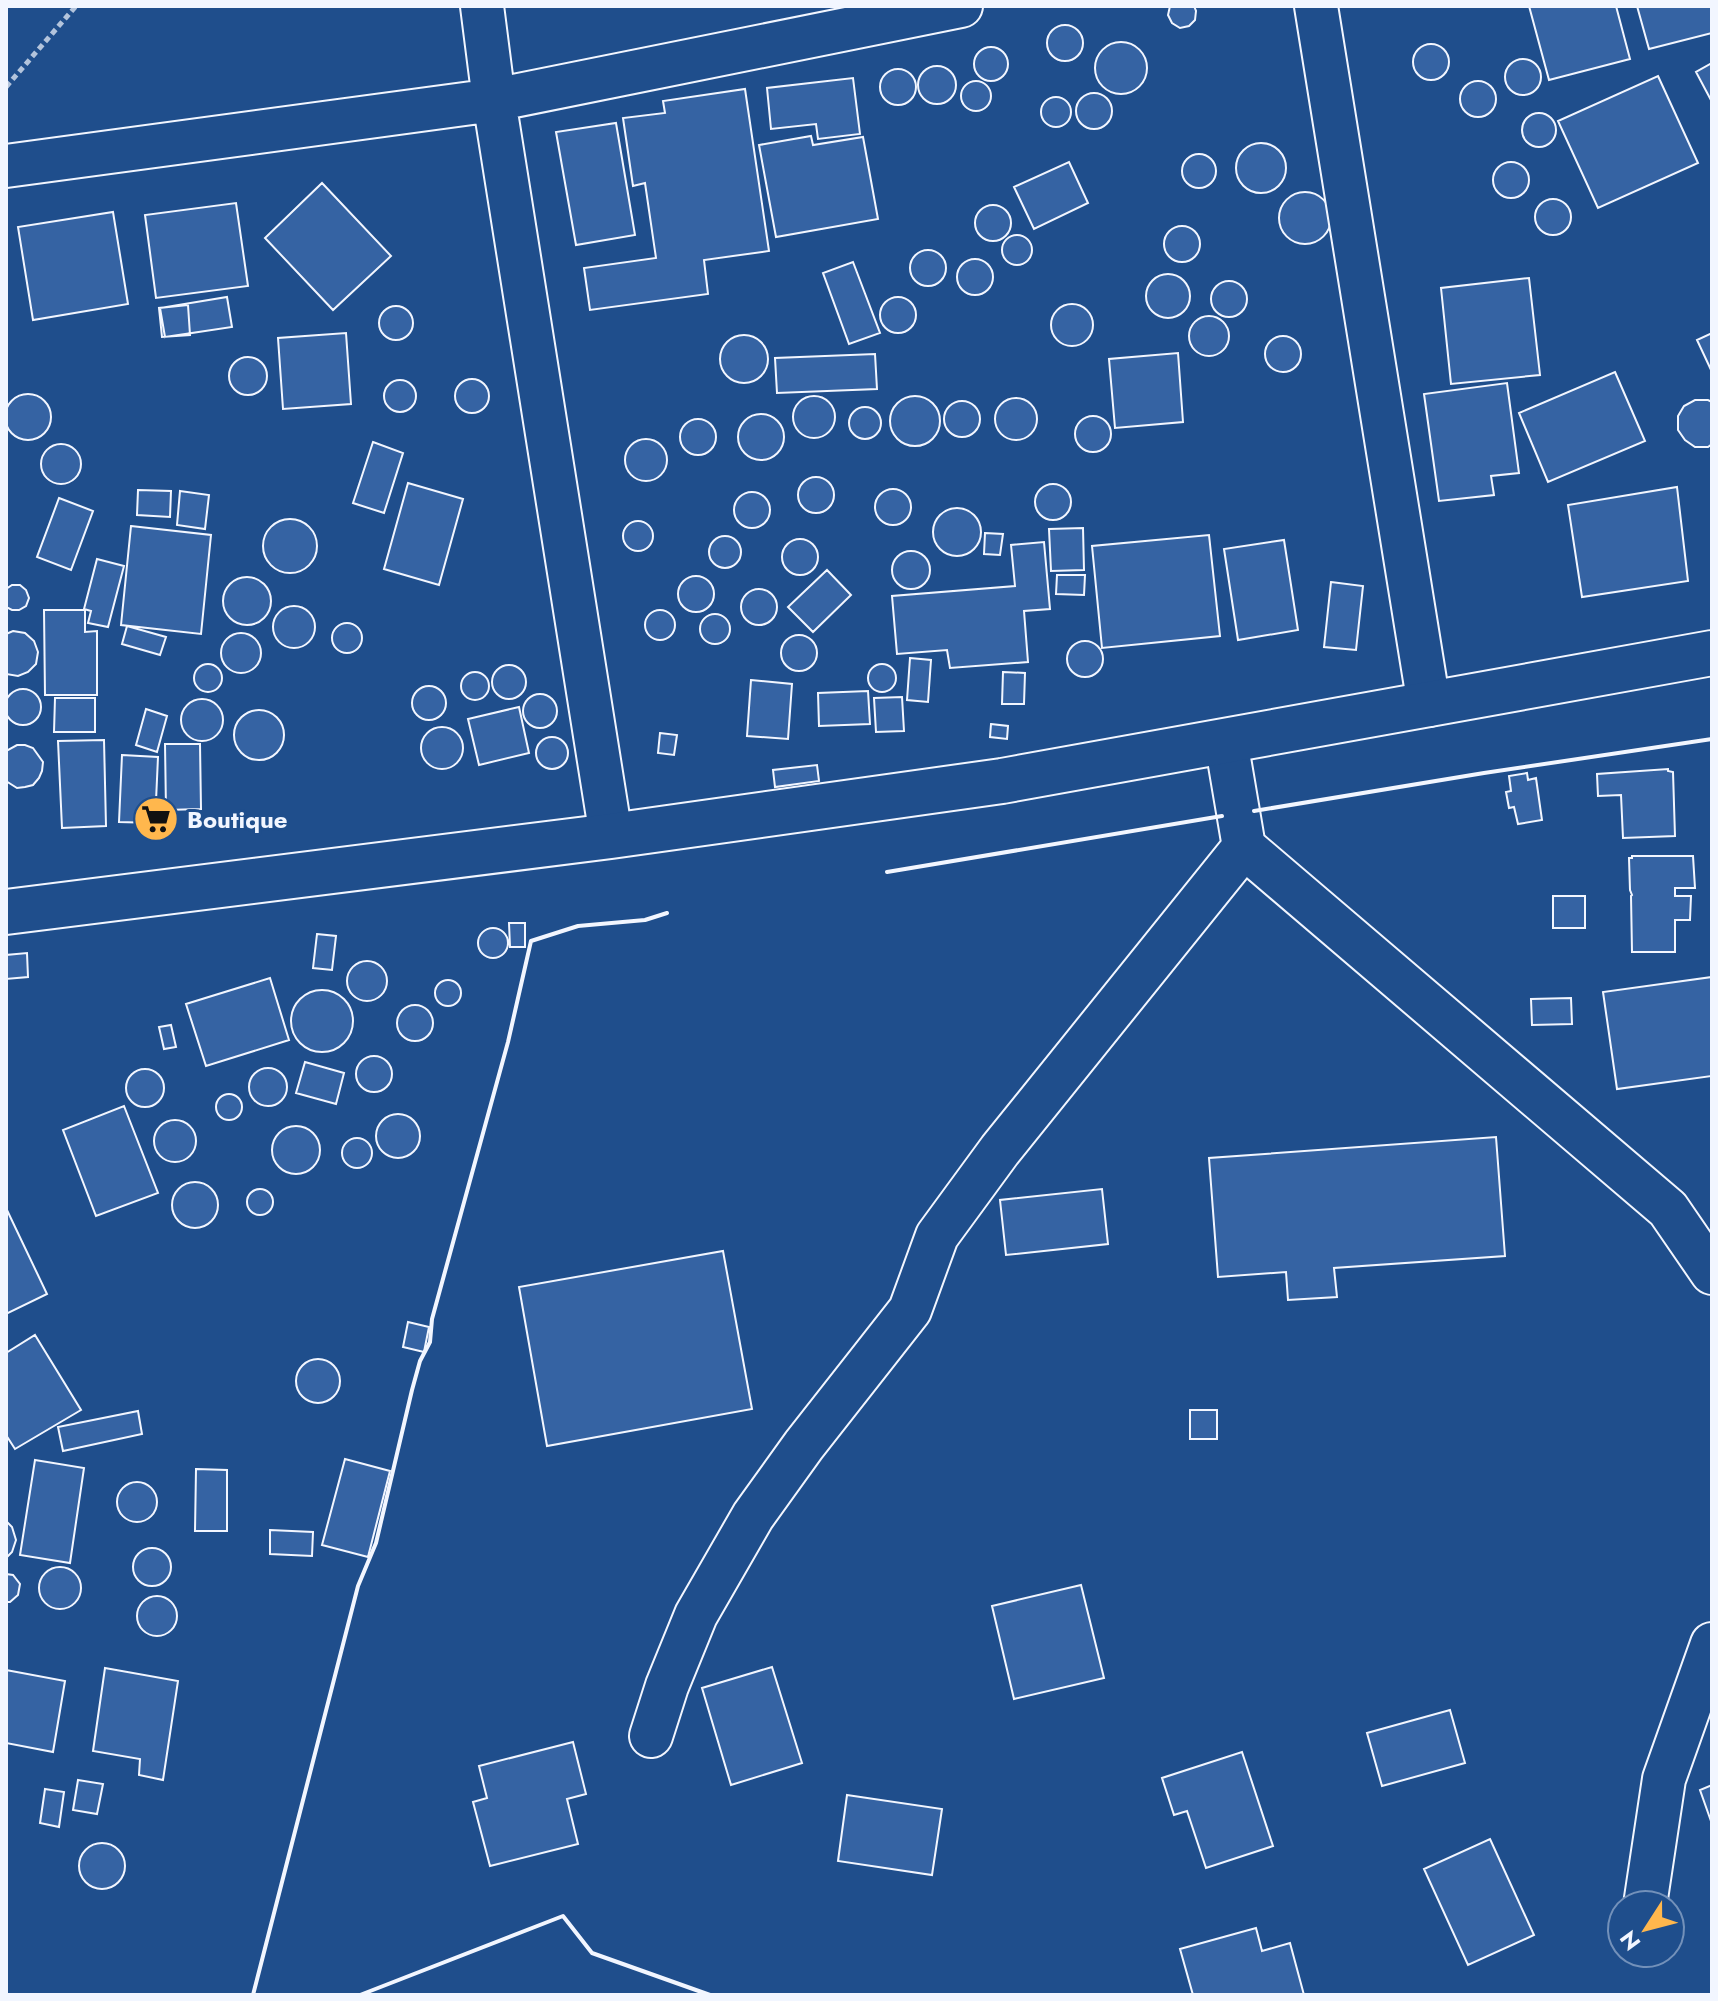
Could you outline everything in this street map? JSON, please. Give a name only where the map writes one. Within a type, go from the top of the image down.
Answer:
[{"type":"main road","points":[[6,912],[611,836],[1002,781],[1712,653]]},
{"type":"street","points":[[482,6],[494,100],[611,836]]},
{"type":"street","points":[[6,166],[494,100],[961,6]]},
{"type":"street","points":[[1316,6],[1429,705]]},
{"type":"street","points":[[1226,741],[1244,847],[1668,1209],[1712,1273]]},
{"type":"street","points":[[651,1736],[667,1686],[696,1615],[753,1516],[910,1310],[937,1236],[1000,1150],[1244,847]]},
{"type":"street","points":[[1647,1889],[1664,1779],[1712,1644]]},
{"type":"path","points":[[6,87],[76,6]]},
{"type":"building","points":[[1170,6],[1194,6],[1195,20],[1189,26],[1180,28],[1172,23],[1168,15]]},
{"type":"building","points":[[1529,6],[1616,6],[1630,59],[1549,80]]},
{"type":"building","points":[[1637,6],[1712,6],[1712,33],[1649,49]]},
{"type":"building","points":[[1065,25],[1078,30],[1083,43],[1078,56],[1065,61],[1052,56],[1047,43],[1052,30]]},
{"type":"building","points":[[1121,42],[1139,50],[1147,68],[1139,86],[1121,94],[1103,86],[1095,68],[1103,50]]},
{"type":"building","points":[[1431,44],[1444,49],[1449,62],[1444,75],[1431,80],[1418,75],[1413,62],[1418,49]]},
{"type":"building","points":[[991,47],[1003,52],[1008,64],[1003,76],[991,81],[979,76],[974,64],[979,52]]},
{"type":"building","points":[[1523,59],[1536,64],[1541,77],[1536,90],[1523,95],[1510,90],[1505,77],[1510,64]]},
{"type":"building","points":[[1712,63],[1712,102],[1696,72]]},
{"type":"building","points":[[937,66],[951,71],[956,85],[951,99],[937,104],[923,99],[918,85],[923,71]]},
{"type":"building","points":[[898,69],[911,74],[916,87],[911,100],[898,105],[885,100],[880,87],[885,74]]},
{"type":"building","points":[[1658,76],[1698,163],[1598,208],[1558,121]]},
{"type":"building","points":[[853,78],[860,134],[818,139],[816,124],[771,129],[767,88]]},
{"type":"building","points":[[976,81],[987,85],[991,96],[987,107],[976,111],[965,107],[961,96],[965,85]]},
{"type":"building","points":[[1478,81],[1491,86],[1496,99],[1491,112],[1478,117],[1465,112],[1460,99],[1465,86]]},
{"type":"building","points":[[745,89],[769,251],[704,260],[708,294],[590,310],[584,268],[656,258],[645,183],[633,186],[623,118],[665,113],[663,101]]},
{"type":"building","points":[[1094,93],[1107,98],[1112,111],[1107,124],[1094,129],[1081,124],[1076,111],[1081,98]]},
{"type":"building","points":[[1056,97],[1067,101],[1071,112],[1067,123],[1056,127],[1045,123],[1041,112],[1045,101]]},
{"type":"building","points":[[1539,113],[1551,118],[1556,130],[1551,142],[1539,147],[1527,142],[1522,130],[1527,118]]},
{"type":"building","points":[[616,123],[635,235],[576,245],[556,132]]},
{"type":"building","points":[[811,136],[813,145],[863,137],[878,219],[776,237],[759,145]]},
{"type":"building","points":[[1261,143],[1279,150],[1286,168],[1279,186],[1261,193],[1243,186],[1236,168],[1243,150]]},
{"type":"building","points":[[1199,154],[1211,159],[1216,171],[1211,183],[1199,188],[1187,183],[1182,171],[1187,159]]},
{"type":"building","points":[[1069,162],[1088,203],[1034,229],[1014,187]]},
{"type":"building","points":[[1511,162],[1524,167],[1529,180],[1524,193],[1511,198],[1498,193],[1493,180],[1498,167]]},
{"type":"building","points":[[322,183],[391,256],[333,310],[265,238]]},
{"type":"building","points":[[1305,192],[1324,199],[1331,218],[1324,237],[1305,244],[1286,237],[1279,218],[1286,199]]},
{"type":"building","points":[[1553,199],[1566,204],[1571,217],[1566,230],[1553,235],[1540,230],[1535,217],[1540,204]]},
{"type":"building","points":[[236,203],[248,286],[156,298],[145,215]]},
{"type":"building","points":[[993,205],[1006,210],[1011,223],[1006,236],[993,241],[980,236],[975,223],[980,210]]},
{"type":"building","points":[[113,212],[128,304],[33,320],[18,227]]},
{"type":"building","points":[[1182,226],[1194,232],[1200,244],[1194,256],[1182,262],[1170,256],[1164,244],[1170,232]]},
{"type":"building","points":[[1017,235],[1023,236],[1031,244],[1031,256],[1023,264],[1017,265],[1011,264],[1003,256],[1002,250],[1003,244],[1011,236]]},
{"type":"building","points":[[928,250],[941,255],[946,268],[941,281],[928,286],[915,281],[910,268],[915,255]]},
{"type":"building","points":[[975,259],[988,264],[993,277],[988,290],[975,295],[962,290],[957,277],[962,264]]},
{"type":"building","points":[[853,262],[880,333],[849,344],[823,273]]},
{"type":"building","points":[[1168,274],[1183,281],[1190,296],[1183,311],[1168,318],[1153,311],[1146,296],[1153,281]]},
{"type":"building","points":[[1529,278],[1540,375],[1451,384],[1441,288]]},
{"type":"building","points":[[1229,281],[1242,286],[1247,299],[1242,312],[1229,317],[1216,312],[1211,299],[1216,286]]},
{"type":"building","points":[[227,297],[232,327],[165,337],[160,308]]},
{"type":"building","points":[[898,297],[911,302],[916,315],[911,328],[898,333],[885,328],[880,315],[885,302]]},
{"type":"building","points":[[1072,304],[1087,310],[1093,325],[1087,340],[1072,346],[1057,340],[1051,325],[1057,310]]},
{"type":"building","points":[[188,305],[190,335],[162,337],[159,308]]},
{"type":"building","points":[[396,306],[408,311],[413,323],[408,335],[396,340],[384,335],[379,323],[384,311]]},
{"type":"building","points":[[1209,316],[1223,322],[1229,336],[1223,350],[1209,356],[1195,350],[1189,336],[1195,322]]},
{"type":"building","points":[[346,333],[351,404],[283,409],[278,338]]},
{"type":"building","points":[[1712,333],[1712,372],[1697,340]]},
{"type":"building","points":[[744,335],[761,342],[768,359],[761,376],[744,383],[727,376],[720,359],[727,342]]},
{"type":"building","points":[[1283,336],[1296,341],[1301,354],[1296,367],[1283,372],[1270,367],[1265,354],[1270,341]]},
{"type":"building","points":[[1178,353],[1183,422],[1115,428],[1109,359]]},
{"type":"building","points":[[875,354],[877,389],[777,393],[775,358]]},
{"type":"building","points":[[248,357],[261,363],[267,376],[261,389],[248,395],[235,389],[229,376],[235,363]]},
{"type":"building","points":[[1615,372],[1645,441],[1548,482],[1519,413]]},
{"type":"building","points":[[472,379],[484,384],[489,396],[484,408],[472,413],[460,408],[455,396],[460,384]]},
{"type":"building","points":[[400,380],[411,385],[416,396],[411,407],[400,412],[389,407],[384,396],[389,385]]},
{"type":"building","points":[[1507,383],[1519,473],[1491,476],[1494,495],[1439,501],[1424,394]]},
{"type":"building","points":[[28,394],[44,401],[51,417],[44,433],[28,440],[12,433],[5,417],[12,401]]},
{"type":"building","points":[[814,396],[829,402],[835,417],[829,432],[814,438],[799,432],[793,417],[799,402]]},
{"type":"building","points":[[915,396],[932,404],[940,421],[932,438],[915,446],[898,438],[890,421],[898,404]]},
{"type":"building","points":[[1016,398],[1031,404],[1037,419],[1031,434],[1016,440],[1001,434],[995,419],[1001,404]]},
{"type":"building","points":[[1695,400],[1712,402],[1712,444],[1708,447],[1695,447],[1678,430],[1678,416],[1684,406]]},
{"type":"building","points":[[962,401],[975,406],[980,419],[975,432],[962,437],[949,432],[944,419],[949,406]]},
{"type":"building","points":[[865,407],[876,412],[881,423],[876,434],[865,439],[854,434],[849,423],[854,412]]},
{"type":"building","points":[[761,414],[777,421],[784,437],[777,453],[761,460],[745,453],[738,437],[745,421]]},
{"type":"building","points":[[1093,416],[1106,421],[1111,434],[1106,447],[1093,452],[1080,447],[1075,434],[1080,421]]},
{"type":"building","points":[[698,419],[711,424],[716,437],[711,450],[698,455],[685,450],[680,437],[685,424]]},
{"type":"building","points":[[646,439],[661,445],[667,460],[661,475],[646,481],[631,475],[625,460],[631,445]]},
{"type":"building","points":[[373,442],[403,453],[384,513],[353,503]]},
{"type":"building","points":[[61,444],[75,450],[81,464],[75,478],[61,484],[47,478],[41,464],[47,450]]},
{"type":"building","points":[[816,477],[829,482],[834,495],[829,508],[816,513],[803,508],[798,495],[803,482]]},
{"type":"building","points":[[408,483],[463,499],[439,585],[384,569]]},
{"type":"building","points":[[1053,484],[1066,489],[1071,502],[1066,515],[1053,520],[1040,515],[1035,502],[1040,489]]},
{"type":"building","points":[[1677,487],[1688,581],[1582,597],[1568,505]]},
{"type":"building","points":[[893,489],[906,494],[911,507],[906,520],[893,525],[880,520],[875,507],[880,494]]},
{"type":"building","points":[[138,490],[171,491],[170,517],[137,515]]},
{"type":"building","points":[[180,491],[209,495],[205,529],[177,525]]},
{"type":"building","points":[[752,492],[765,497],[770,510],[765,523],[752,528],[739,523],[734,510],[739,497]]},
{"type":"building","points":[[59,498],[93,511],[71,570],[37,557]]},
{"type":"building","points":[[957,508],[974,515],[981,532],[974,549],[957,556],[940,549],[933,532],[940,515]]},
{"type":"building","points":[[290,519],[309,527],[317,546],[309,565],[290,573],[271,565],[263,546],[271,527]]},
{"type":"building","points":[[638,521],[649,525],[653,536],[649,547],[638,551],[627,547],[623,536],[627,525]]},
{"type":"building","points":[[131,526],[211,535],[201,634],[121,625]]},
{"type":"building","points":[[1083,528],[1084,570],[1051,571],[1049,529]]},
{"type":"building","points":[[985,533],[1003,534],[1000,555],[984,554]]},
{"type":"building","points":[[1209,535],[1220,636],[1102,648],[1092,546]]},
{"type":"building","points":[[725,536],[736,541],[741,552],[736,563],[725,568],[714,563],[709,552],[714,541]]},
{"type":"building","points":[[800,539],[813,544],[818,557],[813,570],[800,575],[787,570],[782,557],[787,544]]},
{"type":"building","points":[[1284,540],[1298,630],[1238,640],[1224,549]]},
{"type":"building","points":[[1044,542],[1050,609],[1024,611],[1028,662],[950,668],[947,650],[897,654],[892,596],[1015,586],[1011,545]]},
{"type":"building","points":[[911,551],[924,557],[930,570],[924,583],[911,589],[898,583],[892,570],[898,557]]},
{"type":"building","points":[[97,559],[124,566],[108,627],[88,623],[91,611],[84,609]]},
{"type":"building","points":[[827,570],[851,595],[813,632],[788,607]]},
{"type":"building","points":[[1057,575],[1085,575],[1084,595],[1056,594]]},
{"type":"building","points":[[696,576],[709,581],[714,594],[709,607],[696,612],[683,607],[678,594],[683,581]]},
{"type":"building","points":[[247,577],[264,584],[271,601],[264,618],[247,625],[230,618],[223,601],[230,584]]},
{"type":"building","points":[[1331,582],[1363,586],[1356,650],[1324,647]]},
{"type":"building","points":[[20,585],[29,598],[26,606],[19,610],[6,607],[6,589]]},
{"type":"building","points":[[759,589],[772,594],[777,607],[772,620],[759,625],[746,620],[741,607],[746,594]]},
{"type":"building","points":[[294,606],[309,612],[315,627],[309,642],[294,648],[279,642],[273,627],[279,612]]},
{"type":"building","points":[[44,610],[85,610],[85,632],[97,631],[97,695],[45,695]]},
{"type":"building","points":[[660,610],[671,614],[675,625],[671,636],[660,640],[649,636],[645,625],[649,614]]},
{"type":"building","points":[[715,614],[725,619],[730,629],[725,639],[715,644],[705,639],[700,629],[705,619]]},
{"type":"building","points":[[347,623],[353,624],[361,632],[361,644],[353,652],[347,653],[341,652],[333,644],[332,638],[333,632],[341,624]]},
{"type":"building","points":[[127,626],[166,637],[160,655],[122,644]]},
{"type":"building","points":[[13,631],[25,633],[34,641],[38,652],[36,664],[18,676],[6,674],[6,634]]},
{"type":"building","points":[[241,633],[255,639],[261,653],[255,667],[241,673],[227,667],[221,653],[227,639]]},
{"type":"building","points":[[799,635],[812,640],[817,653],[812,666],[799,671],[786,666],[781,653],[786,640]]},
{"type":"building","points":[[1085,641],[1098,646],[1103,659],[1098,672],[1085,677],[1072,672],[1067,659],[1072,646]]},
{"type":"building","points":[[910,658],[931,660],[928,702],[907,700]]},
{"type":"building","points":[[208,664],[218,668],[222,678],[218,688],[208,692],[198,688],[194,678],[198,668]]},
{"type":"building","points":[[882,664],[892,668],[896,678],[892,688],[882,692],[872,688],[868,678],[872,668]]},
{"type":"building","points":[[509,665],[521,670],[526,682],[521,694],[509,699],[497,694],[492,682],[497,670]]},
{"type":"building","points":[[475,672],[485,676],[489,686],[485,696],[475,700],[465,696],[461,686],[465,676]]},
{"type":"building","points":[[1003,672],[1025,673],[1024,704],[1002,704]]},
{"type":"building","points":[[751,680],[792,684],[788,739],[747,736]]},
{"type":"building","points":[[429,686],[441,691],[446,703],[441,715],[429,720],[417,715],[412,703],[417,691]]},
{"type":"building","points":[[23,689],[35,695],[41,707],[35,719],[23,725],[11,719],[5,707],[11,695]]},
{"type":"building","points":[[868,691],[870,724],[819,726],[818,693]]},
{"type":"building","points":[[540,694],[552,699],[557,711],[552,723],[540,728],[528,723],[523,711],[528,699]]},
{"type":"building","points":[[902,697],[904,731],[876,732],[874,698]]},
{"type":"building","points":[[55,698],[95,698],[95,732],[54,732]]},
{"type":"building","points":[[202,699],[217,705],[223,720],[217,735],[202,741],[187,735],[181,720],[187,705]]},
{"type":"building","points":[[519,707],[529,753],[479,765],[468,719]]},
{"type":"building","points":[[146,709],[167,716],[157,752],[136,745]]},
{"type":"building","points":[[259,710],[276,718],[284,735],[276,752],[259,760],[242,752],[234,735],[242,718]]},
{"type":"building","points":[[991,724],[1008,726],[1007,739],[990,737]]},
{"type":"building","points":[[442,727],[456,734],[463,748],[456,762],[442,769],[428,762],[421,748],[428,734]]},
{"type":"building","points":[[660,733],[677,735],[674,755],[658,753]]},
{"type":"building","points":[[552,737],[563,742],[568,753],[563,764],[552,769],[541,764],[536,753],[541,742]]},
{"type":"building","points":[[104,740],[106,826],[62,828],[58,741]]},
{"type":"building","points":[[165,744],[200,744],[201,809],[166,810]]},
{"type":"building","points":[[17,745],[33,748],[43,762],[39,778],[33,785],[17,788],[6,781],[6,751]]},
{"type":"building","points":[[122,755],[158,757],[155,823],[119,822]]},
{"type":"building","points":[[817,765],[819,781],[775,787],[773,770]]},
{"type":"building","points":[[1668,769],[1673,772],[1675,836],[1623,838],[1621,795],[1598,796],[1597,774]]},
{"type":"building","points":[[1527,773],[1528,780],[1536,778],[1542,820],[1518,824],[1514,807],[1509,808],[1506,792],[1511,791],[1509,776]]},
{"type":"building","points":[[1693,856],[1695,888],[1675,888],[1675,896],[1691,896],[1690,920],[1675,920],[1675,952],[1632,952],[1629,858]]},
{"type":"building","points":[[1553,896],[1585,896],[1585,928],[1553,928]]},
{"type":"building","points":[[509,923],[525,923],[525,947],[510,947]]},
{"type":"building","points":[[493,928],[499,929],[507,937],[507,949],[499,957],[493,958],[487,957],[479,949],[478,943],[479,937],[487,929]]},
{"type":"building","points":[[317,934],[336,936],[332,970],[313,968]]},
{"type":"building","points":[[27,953],[28,977],[6,979],[6,955]]},
{"type":"building","points":[[367,961],[381,967],[387,981],[381,995],[367,1001],[353,995],[347,981],[353,967]]},
{"type":"building","points":[[1712,977],[1712,1076],[1617,1089],[1603,992]]},
{"type":"building","points":[[270,978],[289,1040],[206,1066],[186,1004]]},
{"type":"building","points":[[448,980],[457,984],[461,993],[457,1002],[448,1006],[439,1002],[435,993],[439,984]]},
{"type":"building","points":[[316,990],[328,990],[344,999],[351,1009],[351,1033],[344,1043],[328,1052],[316,1052],[296,1038],[291,1027],[291,1015],[305,995]]},
{"type":"building","points":[[1571,998],[1572,1024],[1532,1025],[1531,999]]},
{"type":"building","points":[[415,1005],[428,1010],[433,1023],[428,1036],[415,1041],[402,1036],[397,1023],[402,1010]]},
{"type":"building","points":[[171,1025],[176,1047],[164,1049],[159,1027]]},
{"type":"building","points":[[374,1056],[387,1061],[392,1074],[387,1087],[374,1092],[361,1087],[356,1074],[361,1061]]},
{"type":"building","points":[[305,1062],[344,1073],[336,1104],[296,1093]]},
{"type":"building","points":[[268,1068],[282,1073],[287,1087],[282,1101],[268,1106],[254,1101],[249,1087],[254,1073]]},
{"type":"building","points":[[145,1069],[159,1074],[164,1088],[159,1102],[145,1107],[131,1102],[126,1088],[131,1074]]},
{"type":"building","points":[[229,1094],[239,1097],[242,1107],[239,1117],[229,1120],[219,1117],[216,1107],[219,1097]]},
{"type":"building","points":[[124,1106],[158,1193],[96,1216],[63,1130]]},
{"type":"building","points":[[398,1114],[413,1121],[420,1136],[413,1151],[398,1158],[383,1151],[376,1136],[383,1121]]},
{"type":"building","points":[[175,1120],[190,1126],[196,1141],[190,1156],[175,1162],[160,1156],[154,1141],[160,1126]]},
{"type":"building","points":[[296,1126],[305,1127],[313,1133],[319,1141],[319,1159],[313,1167],[305,1173],[296,1174],[287,1173],[279,1167],[273,1159],[272,1150],[273,1141],[279,1133],[287,1127]]},
{"type":"building","points":[[1496,1137],[1505,1256],[1334,1268],[1337,1297],[1288,1300],[1286,1272],[1218,1277],[1209,1158]]},
{"type":"building","points":[[357,1138],[368,1142],[372,1153],[368,1164],[357,1168],[346,1164],[342,1153],[346,1142]]},
{"type":"building","points":[[195,1182],[212,1188],[218,1205],[212,1222],[195,1228],[178,1222],[172,1205],[178,1188]]},
{"type":"building","points":[[260,1189],[269,1193],[273,1202],[269,1211],[260,1215],[251,1211],[247,1202],[251,1193]]},
{"type":"building","points":[[1102,1189],[1108,1244],[1006,1255],[1000,1200]]},
{"type":"building","points":[[6,1208],[47,1294],[6,1314]]},
{"type":"building","points":[[723,1251],[752,1409],[547,1446],[519,1287]]},
{"type":"building","points":[[408,1322],[429,1327],[424,1352],[403,1347]]},
{"type":"building","points":[[35,1335],[81,1410],[15,1449],[6,1435],[6,1353]]},
{"type":"building","points":[[318,1359],[334,1365],[340,1381],[334,1397],[318,1403],[302,1397],[296,1381],[302,1365]]},
{"type":"building","points":[[1190,1410],[1217,1410],[1217,1439],[1190,1439]]},
{"type":"building","points":[[138,1411],[142,1434],[63,1451],[58,1427]]},
{"type":"building","points":[[345,1459],[390,1471],[368,1557],[322,1545]]},
{"type":"building","points":[[35,1460],[84,1468],[70,1563],[20,1555]]},
{"type":"building","points":[[196,1469],[227,1470],[227,1531],[195,1531]]},
{"type":"building","points":[[137,1482],[151,1488],[157,1502],[151,1516],[137,1522],[123,1516],[117,1502],[123,1488]]},
{"type":"building","points":[[6,1521],[12,1527],[16,1540],[6,1558]]},
{"type":"building","points":[[270,1530],[313,1532],[312,1556],[270,1554]]},
{"type":"building","points":[[152,1548],[165,1554],[171,1567],[165,1580],[152,1586],[139,1580],[133,1567],[139,1554]]},
{"type":"building","points":[[60,1567],[75,1573],[81,1588],[75,1603],[60,1609],[45,1603],[39,1588],[45,1573]]},
{"type":"building","points":[[6,1574],[13,1575],[20,1584],[18,1595],[10,1602],[6,1602]]},
{"type":"building","points":[[1081,1585],[1104,1678],[1014,1699],[992,1606]]},
{"type":"building","points":[[157,1596],[171,1602],[177,1616],[171,1630],[157,1636],[143,1630],[137,1616],[143,1602]]},
{"type":"building","points":[[772,1667],[802,1763],[731,1785],[702,1688]]},
{"type":"building","points":[[105,1668],[178,1681],[163,1780],[139,1775],[140,1759],[93,1751]]},
{"type":"building","points":[[6,1670],[65,1681],[53,1752],[6,1743]]},
{"type":"building","points":[[1450,1710],[1465,1763],[1382,1786],[1367,1733]]},
{"type":"building","points":[[573,1742],[586,1794],[567,1799],[578,1844],[490,1866],[473,1802],[487,1798],[479,1766]]},
{"type":"building","points":[[1242,1752],[1273,1846],[1206,1868],[1187,1811],[1174,1815],[1162,1778]]},
{"type":"building","points":[[78,1780],[103,1784],[97,1814],[73,1810]]},
{"type":"building","points":[[1712,1785],[1712,1824],[1700,1790]]},
{"type":"building","points":[[45,1789],[64,1792],[59,1827],[40,1823]]},
{"type":"building","points":[[847,1795],[942,1809],[932,1875],[838,1861]]},
{"type":"building","points":[[1490,1839],[1534,1935],[1468,1965],[1424,1869]]},
{"type":"building","points":[[102,1843],[119,1849],[125,1866],[119,1883],[102,1889],[85,1883],[79,1866],[85,1849]]},
{"type":"building","points":[[1256,1928],[1262,1951],[1290,1943],[1304,1995],[1193,1995],[1180,1949]]},
{"type":"wall","points":[[1254,811],[1712,739]]},
{"type":"wall","points":[[887,872],[1222,816]]},
{"type":"wall","points":[[253,1995],[358,1586],[376,1543],[412,1390],[420,1361],[430,1342],[432,1319],[508,1042],[531,941],[578,926],[645,920],[667,913]]},
{"type":"wall","points":[[360,1995],[563,1916],[592,1953],[710,1995]]},
{"type":"place","name":"Boutique","points":[[156,819]]}]
